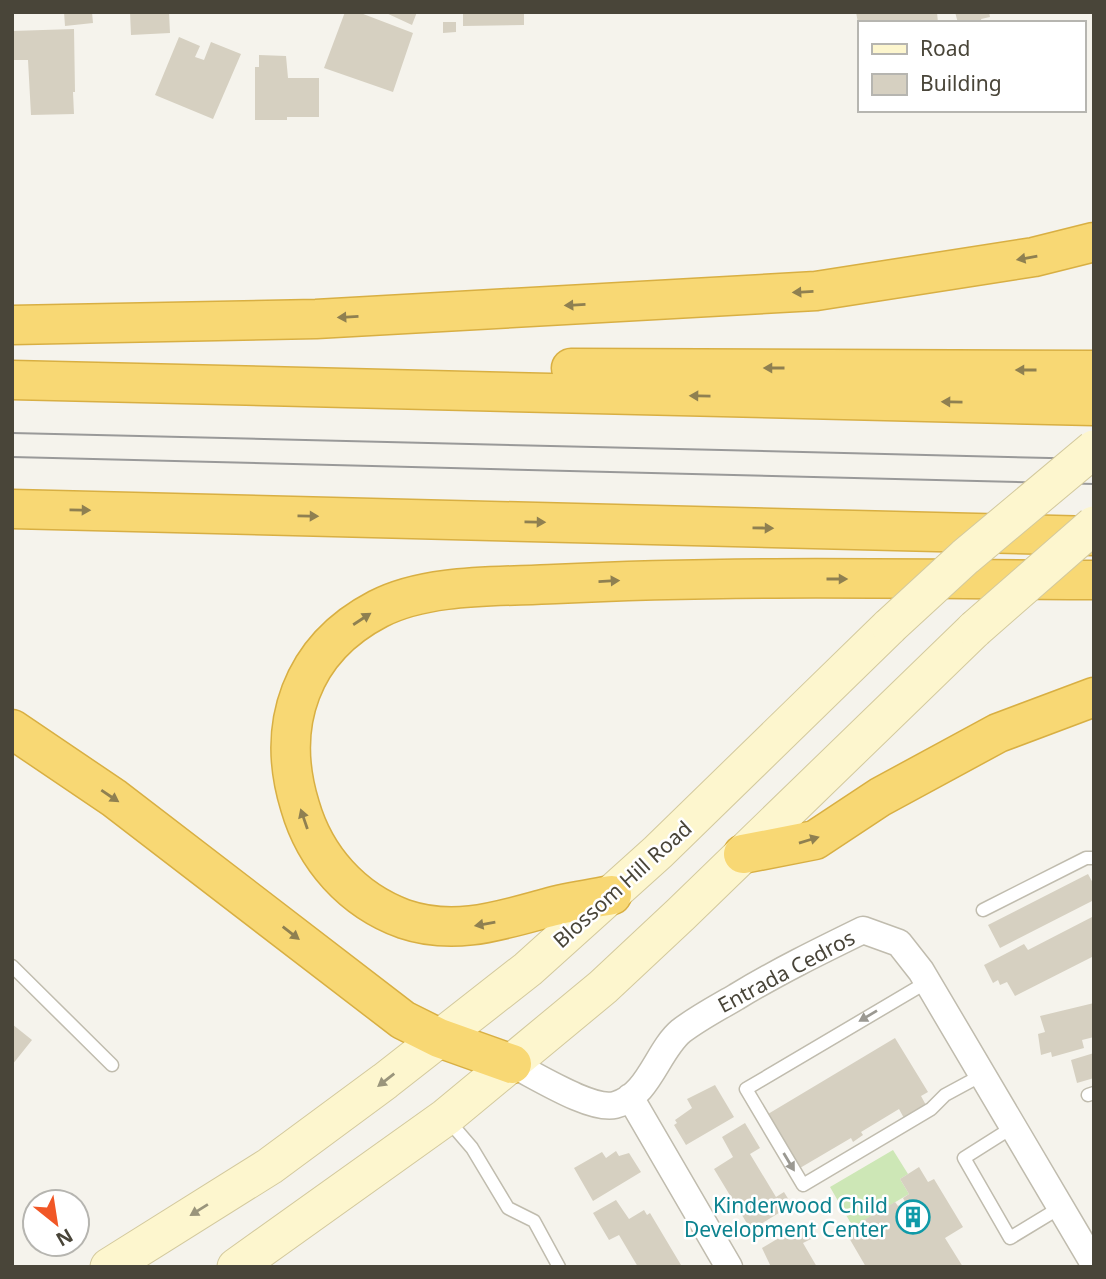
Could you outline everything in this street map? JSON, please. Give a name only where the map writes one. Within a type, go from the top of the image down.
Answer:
[{"type":"highway","points":[[12,325],[316,319],[816,291],[1034,257],[1094,242]]},
{"type":"highway","points":[[317,386],[589,367],[1094,370]]},
{"type":"highway","points":[[12,380],[1094,406]]},
{"type":"highway","points":[[12,509],[1094,536]]},
{"type":"highway","points":[[612,895],[551,906],[485,925],[465,927],[435,926],[404,918],[354,890],[324,858],[310,838],[290,769],[292,718],[309,674],[325,652],[357,621],[382,607],[443,590],[658,579],[1094,580]]},
{"type":"highway","points":[[743,854],[816,840],[880,797],[986,739],[1094,696]]},
{"type":"highway","points":[[12,729],[124,806],[403,1020],[439,1038],[512,1063]]},
{"type":"main road","name":"Blossom Hill Road","points":[[108,1267],[270,1167],[528,969],[612,895],[965,557],[1094,449]]},
{"type":"main road","points":[[236,1267],[446,1117],[603,987],[975,629],[1094,526]]},
{"type":"street","name":"Entrada Cedros","points":[[629,1097],[649,1077],[668,1045],[680,1032],[782,970],[863,930],[899,943],[927,982],[1094,1264]]},
{"type":"street","points":[[512,1063],[578,1098],[597,1105],[614,1105],[629,1097],[729,1267]]},
{"type":"lane","points":[[984,910],[1086,858],[1094,858]]},
{"type":"lane","points":[[12,966],[112,1065]]},
{"type":"lane","points":[[927,982],[746,1088],[803,1185],[930,1109],[945,1095],[982,1075]]},
{"type":"lane","points":[[446,1117],[472,1148],[508,1208],[534,1221],[559,1267]]},
{"type":"lane","points":[[1013,1127],[964,1158],[981,1191],[1010,1238],[1060,1207]]},
{"type":"green space","points":[[893,1150],[908,1174],[900,1179],[909,1194],[853,1227],[830,1187]]},
{"type":"building","points":[[64,12],[92,12],[93,23],[65,26]]},
{"type":"building","points":[[130,12],[169,12],[170,33],[131,35]]},
{"type":"building","points":[[345,12],[358,12],[413,33],[393,92],[324,68]]},
{"type":"building","points":[[384,12],[417,12],[412,25]]},
{"type":"building","points":[[463,12],[524,12],[524,25],[463,26]]},
{"type":"building","points":[[856,12],[937,12],[938,21],[858,21]]},
{"type":"building","points":[[955,12],[989,12],[990,17],[982,21],[957,21]]},
{"type":"building","points":[[443,22],[456,22],[456,32],[443,33]]},
{"type":"building","points":[[74,29],[74,114],[31,115],[28,60],[12,60],[12,31]]},
{"type":"building","points":[[179,37],[200,46],[195,57],[204,60],[211,42],[241,54],[213,119],[155,95]]},
{"type":"building","points":[[259,55],[286,56],[288,78],[319,78],[319,117],[255,120],[255,67],[259,67]]},
{"type":"building","points":[[1088,874],[1094,885],[1094,900],[1000,948],[988,925]]},
{"type":"building","points":[[1094,916],[1094,956],[1015,996],[1007,982],[1000,985],[998,980],[993,983],[984,965],[1024,944],[1028,950]]},
{"type":"building","points":[[1094,1003],[1094,1037],[1082,1040],[1084,1048],[1052,1057],[1051,1052],[1041,1055],[1038,1034],[1045,1032],[1040,1016]]},
{"type":"building","points":[[12,1024],[32,1040],[12,1065]]},
{"type":"building","points":[[895,1038],[928,1092],[921,1096],[927,1107],[905,1120],[899,1109],[861,1132],[863,1135],[853,1142],[851,1138],[800,1168],[768,1114]]},
{"type":"building","points":[[1094,1053],[1094,1078],[1077,1083],[1071,1060]]},
{"type":"building","points":[[715,1085],[734,1117],[686,1145],[674,1125],[677,1123],[675,1120],[692,1108],[687,1099]]},
{"type":"building","points":[[745,1123],[760,1148],[750,1154],[776,1197],[784,1192],[792,1205],[751,1230],[714,1169],[733,1157],[722,1137]]},
{"type":"building","points":[[616,1151],[619,1156],[629,1153],[641,1172],[593,1201],[574,1168],[602,1152],[606,1158]]},
{"type":"building","name":"Kinderwood Child Development Center","points":[[919,1167],[928,1182],[934,1179],[963,1227],[945,1238],[963,1267],[866,1267],[845,1231],[895,1202],[898,1206],[905,1202],[903,1198],[909,1194],[900,1179]]},
{"type":"building","points":[[616,1200],[629,1219],[644,1210],[647,1215],[650,1213],[681,1265],[638,1267],[619,1235],[609,1240],[593,1213]]},
{"type":"building","points":[[804,1223],[813,1238],[803,1243],[817,1267],[771,1267],[762,1248]]},
{"type":"tram line","points":[[12,433],[1094,459]]},
{"type":"tram line","points":[[12,457],[1094,484]]},
{"type":"place","name":"Kinderwood Child Development Center","points":[[913,1217]]}]
